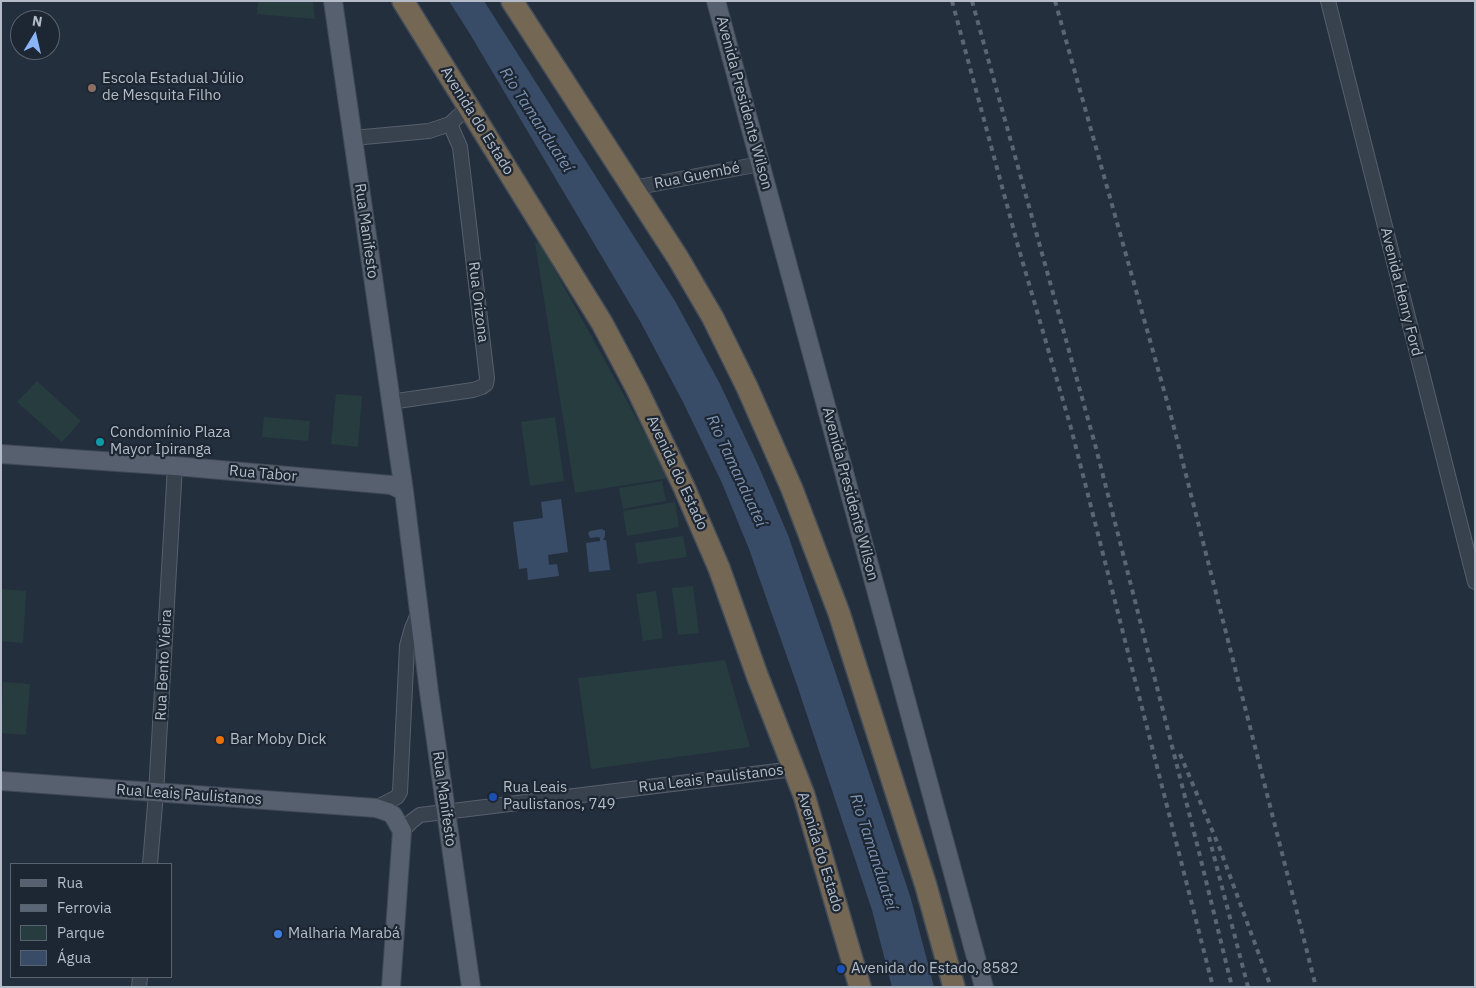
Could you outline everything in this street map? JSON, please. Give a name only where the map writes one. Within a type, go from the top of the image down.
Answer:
[{"type":"highway","name":"Avenida do Estado","points":[[404,1],[602,323],[637,389],[691,503],[719,568],[757,675],[804,795],[860,987]]},
{"type":"highway","points":[[512,1],[678,258],[713,318],[747,388],[792,489],[839,613],[923,878],[954,987]]},
{"type":"main road","name":"Rua Manifesto","points":[[333,1],[404,491],[471,987]]},
{"type":"main road","name":"Avenida Presidente Wilson","points":[[716,1],[984,987]]},
{"type":"main road","name":"Rua Tabor","points":[[1,454],[175,466],[386,484],[404,491]]},
{"type":"main road","points":[[386,484],[394,474],[399,460]]},
{"type":"main road","name":"Rua Leais Paulistanos","points":[[1,781],[376,808],[393,815],[402,831]]},
{"type":"main road","points":[[391,987],[402,831]]},
{"type":"street","name":"Avenida Henry Ford","points":[[1328,1],[1475,582]]},
{"type":"street","points":[[353,138],[429,131],[450,124],[469,106]]},
{"type":"street","name":"Rua Orizona","points":[[390,402],[473,390],[486,384],[487,378],[460,147],[450,124]]},
{"type":"street","name":"Rua Guembé","points":[[633,188],[760,164]]},
{"type":"street","name":"Rua Bento Vieira","points":[[150,863],[156,793],[175,466]]},
{"type":"street","name":"Rua Manifesto","points":[[376,808],[396,796],[401,788],[407,646],[419,612]]},
{"type":"street","name":"Rua Leais Paulistanos","points":[[402,831],[412,820],[420,815],[794,770]]},
{"type":"green space","points":[[258,1],[313,1],[315,19],[257,14]]},
{"type":"green space","points":[[539,242],[669,478],[575,493],[535,243]]},
{"type":"green space","points":[[37,381],[81,421],[62,442],[17,402]]},
{"type":"green space","points":[[336,394],[362,396],[358,447],[331,444]]},
{"type":"green space","points":[[264,417],[310,421],[308,441],[262,437]]},
{"type":"green space","points":[[555,417],[564,481],[530,486],[521,422]]},
{"type":"green space","points":[[662,481],[666,501],[623,509],[619,488]]},
{"type":"green space","points":[[675,502],[679,527],[627,536],[623,511]]},
{"type":"green space","points":[[683,536],[687,557],[638,564],[635,543]]},
{"type":"green space","points":[[693,586],[699,633],[678,635],[672,588]]},
{"type":"green space","points":[[1,589],[26,591],[23,643],[1,641]]},
{"type":"green space","points":[[656,591],[663,638],[643,641],[636,594]]},
{"type":"green space","points":[[725,660],[750,747],[591,769],[578,678]]},
{"type":"green space","points":[[3,682],[30,684],[26,735],[1,733]]},
{"type":"water","name":"Rio Tamanduateí","points":[[449,1],[484,1],[675,301],[720,384],[788,535],[911,899],[934,987],[892,987],[872,910],[797,685],[749,549],[722,483],[683,402],[640,321]]},
{"type":"water","points":[[561,499],[568,552],[548,555],[549,565],[557,564],[559,576],[528,580],[527,568],[519,569],[513,522],[543,518],[541,502]]},
{"type":"water","points":[[602,529],[605,531],[603,540],[606,540],[610,570],[589,572],[586,543],[600,541],[600,538],[590,538],[588,533]]},
{"type":"railway","points":[[952,1],[1018,246],[1071,428],[1213,987]]},
{"type":"railway","points":[[972,1],[1096,448],[1232,987]]},
{"type":"railway","points":[[1055,1],[1170,412],[1316,987]]},
{"type":"railway","points":[[1180,754],[1220,849],[1271,987]]},
{"type":"railway","points":[[1209,837],[1248,987]]},
{"type":"place","name":"Escola Estadual Júlio de Mesquita Filho","points":[[92,88]]},
{"type":"place","name":"Condomínio Plaza Mayor Ipiranga","points":[[100,442]]},
{"type":"place","name":"Bar Moby Dick","points":[[220,740]]},
{"type":"place","name":"Rua Leais Paulistanos, 749","points":[[493,797]]},
{"type":"place","name":"Malharia Marabá","points":[[278,934]]},
{"type":"place","name":"Avenida do Estado, 8582","points":[[841,969]]}]
